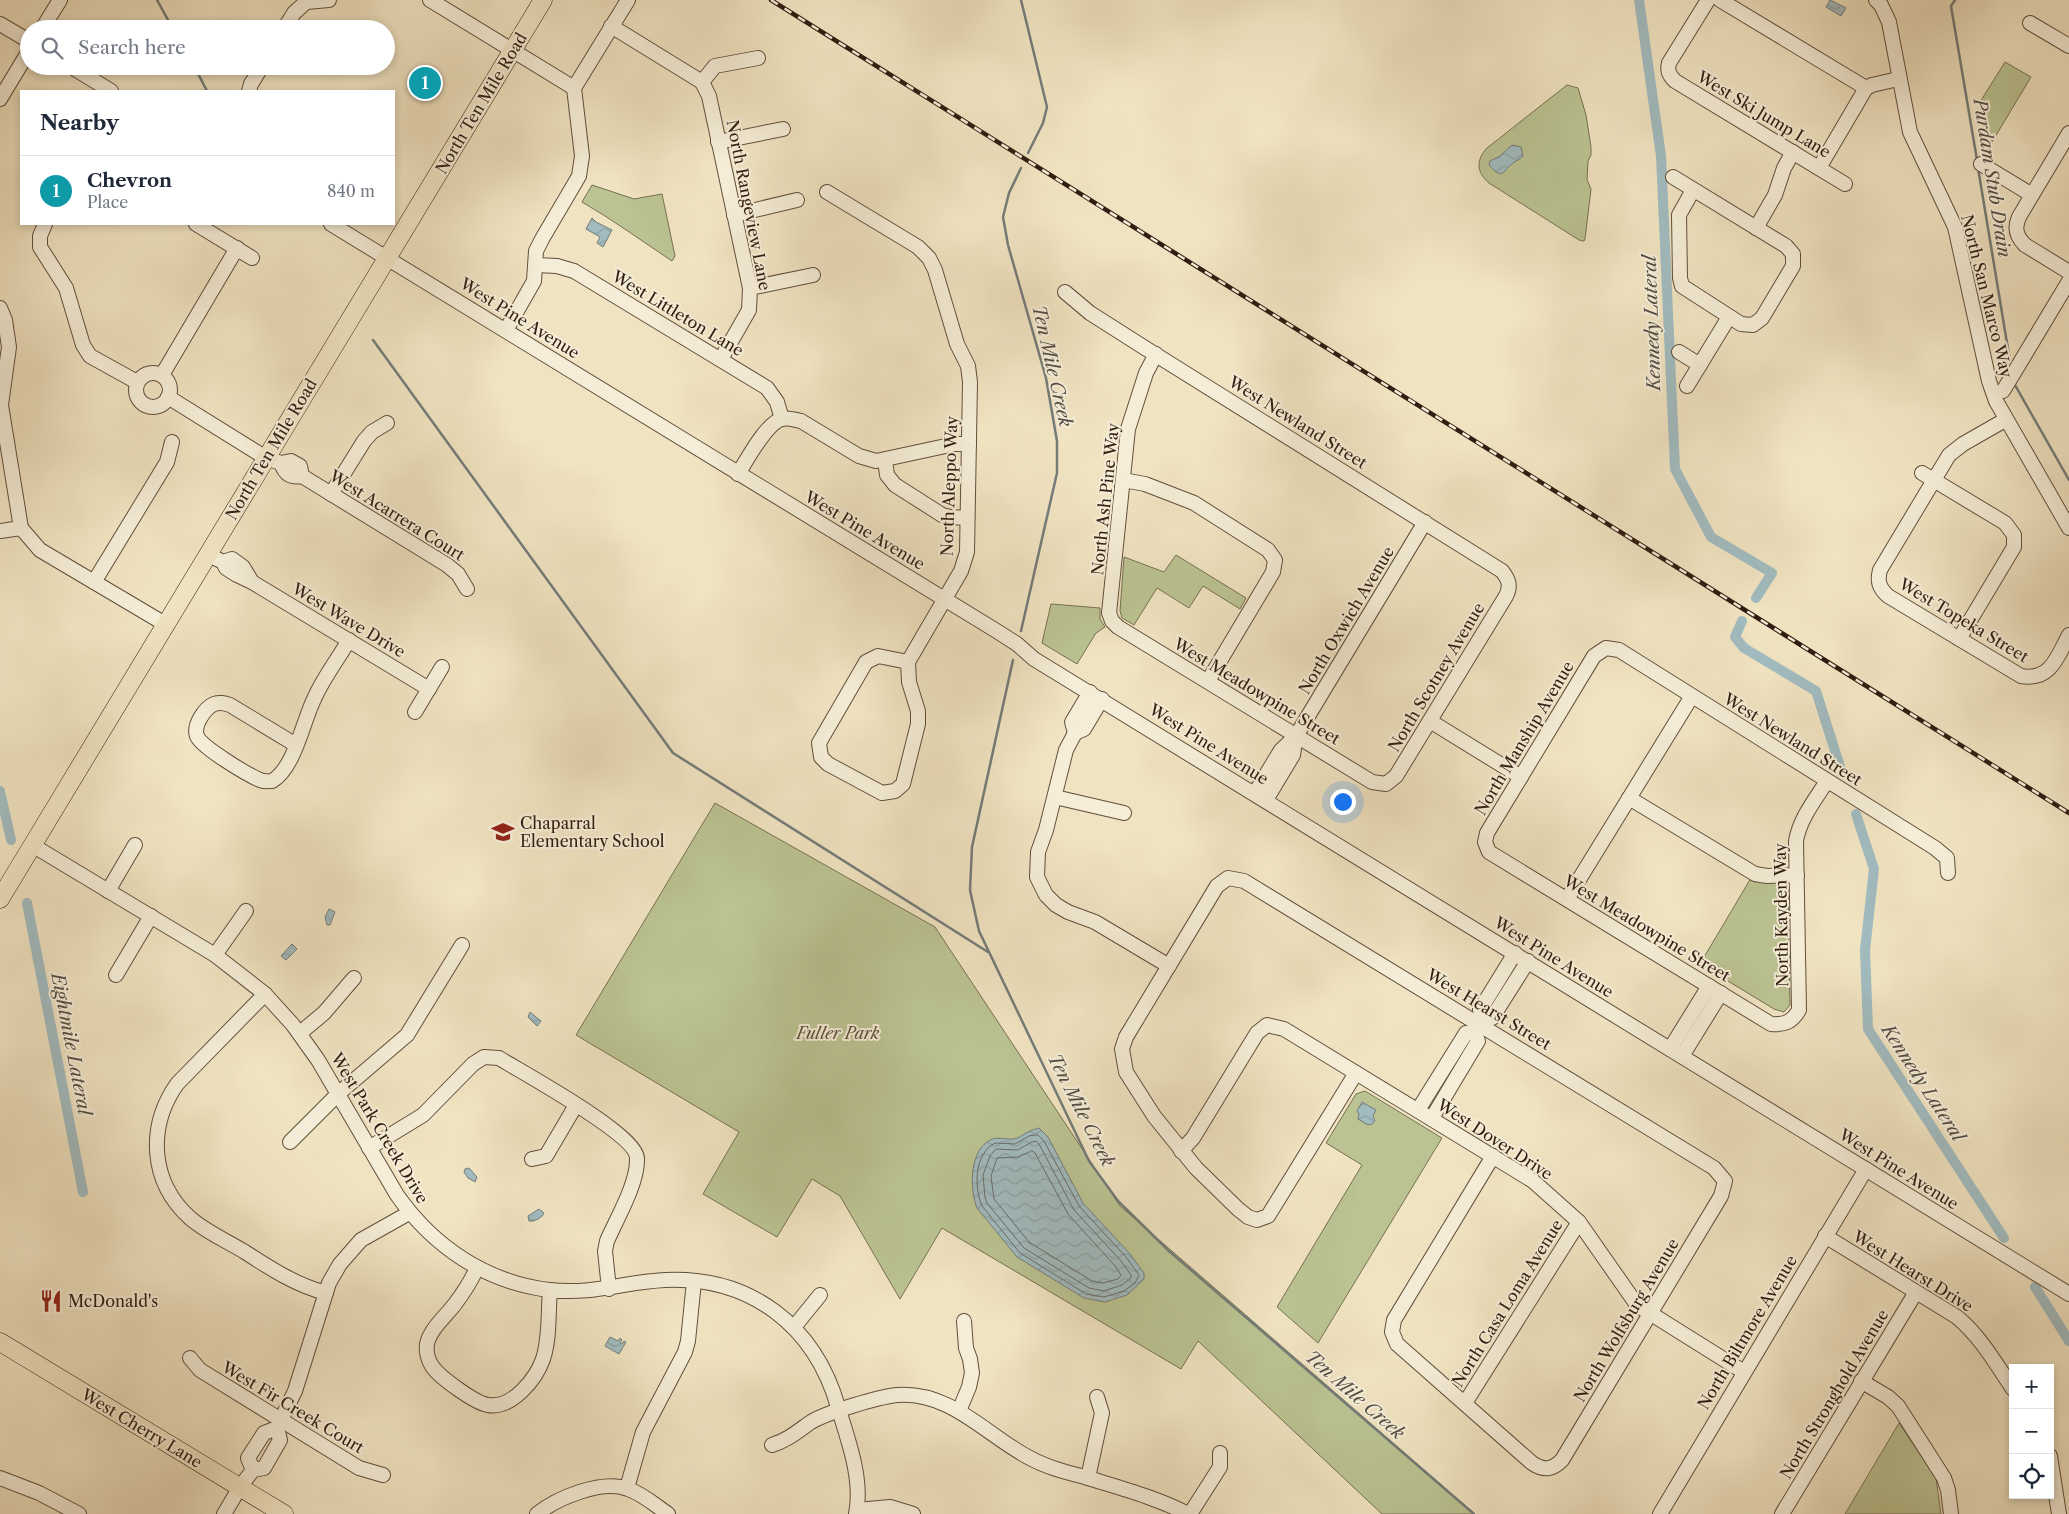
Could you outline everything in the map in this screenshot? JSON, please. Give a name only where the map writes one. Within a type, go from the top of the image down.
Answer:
[{"type":"main road","name":"North Ten Mile Road","points":[[0,899],[165,624],[215,558],[273,460],[387,257],[543,0]]},
{"type":"main road","name":"West Cherry Lane","points":[[0,1342],[284,1514]]},
{"type":"street","points":[[48,20],[60,0]]},
{"type":"street","points":[[290,20],[306,1],[329,0]]},
{"type":"street","points":[[430,0],[574,88]]},
{"type":"street","points":[[506,330],[531,286],[536,265],[536,251],[542,238],[579,176],[582,166],[574,88],[628,0]]},
{"type":"street","name":"West Ski Jump Lane","points":[[1708,0],[1669,63],[1668,71],[1675,81],[1845,184]]},
{"type":"street","points":[[1720,0],[1866,88]]},
{"type":"street","name":"North San Marco Way","points":[[1879,3],[1889,22],[1898,79],[1910,132],[1955,227],[1996,401],[2005,420],[2068,525]]},
{"type":"street","points":[[2030,23],[2069,46]]},
{"type":"street","points":[[0,24],[20,36]]},
{"type":"street","points":[[611,26],[702,82],[715,66],[758,58]]},
{"type":"street","points":[[0,99],[20,66]]},
{"type":"street","points":[[85,75],[109,90]]},
{"type":"street","points":[[249,90],[256,75]]},
{"type":"street","points":[[1819,168],[1866,88],[1898,79]]},
{"type":"street","name":"North Rangeview Lane","points":[[702,82],[709,96],[750,288],[749,310],[721,359]]},
{"type":"street","points":[[718,142],[783,129]]},
{"type":"street","points":[[2069,133],[2016,224],[2016,231],[2025,245],[2069,272]]},
{"type":"street","points":[[1756,228],[1775,196],[1784,168],[1793,152]]},
{"type":"street","points":[[1981,164],[2032,195]]},
{"type":"street","points":[[1673,177],[1786,246],[1793,254],[1792,266],[1762,318],[1753,325],[1741,324],[1682,286],[1680,278],[1678,221],[1681,210],[1693,190]]},
{"type":"street","name":"North Aleppo Way","points":[[827,192],[918,247],[929,258],[935,270],[957,344],[968,366],[970,382],[967,552],[965,562],[908,662]]},
{"type":"street","points":[[734,214],[797,200]]},
{"type":"street","points":[[45,225],[40,236],[40,247],[66,288],[82,345],[90,356],[137,382]]},
{"type":"street","points":[[198,225],[252,258]]},
{"type":"street","name":"West Pine Avenue","points":[[333,225],[944,598],[1017,644],[1034,659],[2069,1294]]},
{"type":"street","points":[[162,375],[237,248]]},
{"type":"street","name":"West Littleton Lane","points":[[536,265],[557,266],[574,270],[768,388],[777,402],[782,419]]},
{"type":"street","points":[[750,288],[813,274]]},
{"type":"street","points":[[2003,391],[2069,281]]},
{"type":"street","name":"West Newland Street","points":[[1065,292],[1090,313],[1502,571],[1510,584]]},
{"type":"street","points":[[0,308],[5,320],[9,348],[1,405],[21,528],[40,550],[165,624]]},
{"type":"street","points":[[1687,386],[1729,316]]},
{"type":"street","points":[[1679,352],[1700,365]]},
{"type":"street","name":"North Ash Pine Way","points":[[1112,621],[1110,613],[1128,429],[1146,373],[1156,354]]},
{"type":"street","points":[[156,373],[162,375],[170,388],[168,397],[160,405],[154,407],[143,404],[136,394],[137,382],[145,374],[156,373]]},
{"type":"street","points":[[168,397],[273,460]]},
{"type":"street","points":[[738,474],[770,427],[782,419],[792,418],[801,421],[859,456],[876,460],[885,460],[955,444],[969,444]]},
{"type":"street","points":[[1959,639],[2014,547],[2014,535],[2005,523],[1928,476],[1958,448],[2005,420]]},
{"type":"street","points":[[332,494],[364,441],[372,432],[387,423]]},
{"type":"street","points":[[94,582],[167,462],[172,442]]},
{"type":"street","name":"West Acarrera Court","points":[[273,460],[293,478],[302,476],[447,565],[458,574],[467,589]]},
{"type":"street","points":[[885,460],[887,475],[895,486],[942,515],[951,518],[967,518]]},
{"type":"street","name":"West Topeka Street","points":[[1928,476],[1880,570],[1878,584],[1888,596],[2022,676],[2036,677],[2048,671],[2069,636]]},
{"type":"street","points":[[1123,480],[1145,484],[1194,503],[1268,550],[1275,560],[1273,572],[1208,681]]},
{"type":"street","name":"North Oxwich Avenue","points":[[1260,797],[1293,755],[1296,736],[1425,522]]},
{"type":"street","points":[[0,531],[21,528]]},
{"type":"street","name":"West Wave Drive","points":[[215,558],[226,568],[428,689]]},
{"type":"street","name":"North Scotney Avenue","points":[[1386,784],[1396,776],[1506,596],[1510,584]]},
{"type":"street","name":"West Meadowpine Street","points":[[1112,621],[1118,627],[1372,782],[1386,784]]},
{"type":"street","points":[[296,745],[222,702],[215,703],[206,710],[197,725],[196,736],[204,747],[259,780],[272,782],[281,774],[296,745],[316,694],[349,640]]},
{"type":"street","name":"West Newland Street","points":[[1606,648],[1619,650],[1935,848],[1947,858],[1948,873]]},
{"type":"street","name":"North Manship Avenue","points":[[1489,852],[1486,842],[1487,833],[1594,656],[1606,648]]},
{"type":"street","points":[[878,656],[908,662],[909,682],[918,711],[918,724],[903,784],[895,791],[882,793],[875,791],[828,764],[821,757],[819,750],[821,736],[866,662],[878,656]]},
{"type":"street","points":[[415,712],[442,667]]},
{"type":"street","points":[[1075,734],[1072,722],[1090,692]]},
{"type":"street","points":[[1567,899],[1692,696]]},
{"type":"street","points":[[1102,700],[1084,729],[1075,734],[1066,750],[1055,798],[1038,852],[1037,878],[1046,896],[1056,905],[1068,912],[1095,922],[1169,966],[1126,1037],[1122,1049],[1126,1072],[1154,1116],[1182,1151],[1238,1209],[1248,1217],[1257,1220],[1268,1216],[1356,1073]]},
{"type":"street","points":[[1430,721],[1522,777]]},
{"type":"street","name":"North Kayden Way","points":[[1789,1022],[1794,1019],[1799,1010],[1796,841],[1801,823],[1827,781]]},
{"type":"street","points":[[1055,798],[1124,813]]},
{"type":"street","points":[[1629,798],[1750,871],[1767,876],[1797,875]]},
{"type":"street","name":"West Park Creek Drive","points":[[32,845],[215,955],[264,994],[300,1033],[409,1212],[440,1244],[477,1268],[517,1284],[571,1292],[609,1289],[666,1280],[722,1285],[743,1293],[770,1308],[794,1326],[825,1370],[840,1411],[857,1477],[857,1512]]},
{"type":"street","points":[[108,890],[136,845]]},
{"type":"street","name":"West Meadowpine Street","points":[[1489,852],[1770,1024],[1780,1025],[1789,1022]]},
{"type":"street","name":"West Hearst Street","points":[[1169,966],[1217,886],[1228,878],[1244,881],[1714,1168],[1725,1181]]},
{"type":"street","points":[[215,955],[246,912]]},
{"type":"street","points":[[116,975],[151,916]]},
{"type":"street","points":[[290,1142],[338,1094],[407,1035],[462,946]]},
{"type":"street","points":[[1432,1118],[1478,1041],[1480,1010],[1515,953]]},
{"type":"street","points":[[1418,1110],[1466,1033],[1492,1018],[1528,961]]},
{"type":"street","points":[[300,1033],[324,1013],[354,978]]},
{"type":"street","points":[[1676,1053],[1715,990]]},
{"type":"street","points":[[264,994],[177,1084],[171,1094],[159,1120],[156,1149],[160,1172],[169,1194],[192,1220],[294,1282],[326,1293]]},
{"type":"street","name":"West Dover Drive","points":[[1182,1151],[1193,1138],[1257,1033],[1268,1024],[1284,1029],[1534,1181],[1579,1222],[1636,1304],[1744,1372]]},
{"type":"street","points":[[369,1148],[423,1115],[473,1064],[484,1057],[499,1058],[617,1132],[637,1155],[636,1169],[607,1241],[605,1251],[609,1289]]},
{"type":"street","points":[[532,1160],[546,1156],[576,1105]]},
{"type":"street","points":[[1465,1403],[1397,1344],[1392,1332],[1394,1320],[1493,1156]]},
{"type":"street","name":"North Biltmore Avenue","points":[[1660,1514],[1866,1169]]},
{"type":"street","name":"North Wolfsburg Avenue","points":[[1465,1403],[1539,1468],[1556,1467],[1722,1196],[1725,1181]]},
{"type":"street","points":[[224,1514],[253,1470],[264,1468],[280,1440],[278,1424],[296,1391],[326,1293],[340,1264],[361,1240],[409,1212]]},
{"type":"street","name":"North Casa Loma Avenue","points":[[1465,1403],[1579,1222]]},
{"type":"street","name":"West Hearst Drive","points":[[1825,1236],[1958,1317],[1976,1335],[2009,1383]]},
{"type":"street","points":[[477,1268],[472,1280],[456,1303],[429,1336],[427,1346],[428,1357],[432,1367],[477,1401],[487,1405],[503,1403],[517,1394],[539,1368],[543,1358],[550,1290]]},
{"type":"street","points":[[627,1488],[643,1432],[685,1352],[690,1325],[694,1281]]},
{"type":"street","name":"North Stronghold Avenue","points":[[1782,1514],[1916,1292]]},
{"type":"street","points":[[794,1326],[820,1295]]},
{"type":"street","points":[[960,1411],[972,1374],[966,1348],[964,1321]]},
{"type":"street","name":"West Fir Creek Court","points":[[190,1358],[200,1370],[278,1424],[359,1468],[383,1475]]},
{"type":"street","points":[[1861,1381],[1888,1397],[1898,1406],[1944,1478],[1948,1490],[1951,1514]]},
{"type":"street","points":[[772,1444],[783,1442],[812,1421],[879,1398],[900,1395],[932,1399],[960,1411],[1027,1457],[1046,1466],[1142,1494],[1189,1514],[1220,1467],[1220,1453]]},
{"type":"street","points":[[1088,1478],[1102,1413],[1096,1397]]},
{"type":"street","points":[[0,1478],[39,1493],[79,1514]]},
{"type":"street","points":[[2054,1482],[2059,1514]]},
{"type":"street","points":[[537,1514],[556,1501],[577,1493],[611,1486],[627,1488],[668,1514]]},
{"type":"street","points":[[857,1512],[890,1507],[913,1514]]},
{"type":"green space","points":[[2005,62],[2031,77],[1992,142],[1985,138],[1980,102]]},
{"type":"green space","points":[[1567,85],[1578,88],[1586,115],[1591,147],[1587,180],[1591,189],[1584,241],[1579,240],[1489,183],[1482,175],[1479,166],[1483,152],[1487,148]]},
{"type":"green space","points":[[592,185],[634,199],[662,194],[675,256],[672,261],[582,202]]},
{"type":"green space","points":[[1176,555],[1246,598],[1240,609],[1203,586],[1189,608],[1157,588],[1134,625],[1122,618],[1120,611],[1124,557],[1164,572]]},
{"type":"green space","points":[[1051,604],[1100,608],[1100,619],[1105,627],[1096,633],[1077,664],[1042,643]]},
{"type":"green space","name":"Fuller Park","points":[[715,803],[935,927],[1120,1206],[1475,1514],[1382,1514],[1198,1341],[1181,1369],[942,1228],[900,1299],[840,1196],[812,1179],[777,1237],[703,1194],[739,1132],[576,1035]]},
{"type":"green space","points":[[1751,878],[1783,881],[1788,889],[1790,1005],[1784,1012],[1774,1009],[1700,964]]},
{"type":"green space","points":[[1365,1091],[1442,1138],[1318,1343],[1277,1307],[1362,1165],[1326,1143],[1356,1094]]},
{"type":"green space","points":[[1899,1423],[1936,1478],[1941,1514],[1845,1514]]},
{"type":"water","points":[[1830,0],[1846,8],[1841,16],[1826,7]]},
{"type":"water","points":[[1512,145],[1521,147],[1523,156],[1500,174],[1489,165],[1490,161],[1500,156]]},
{"type":"water","points":[[592,218],[612,230],[603,247],[597,243],[600,237],[586,229]]},
{"type":"water","points":[[329,909],[335,912],[330,925],[327,925],[325,917]]},
{"type":"water","points":[[292,944],[297,949],[286,960],[281,956]]},
{"type":"water","points":[[530,1012],[541,1021],[537,1026],[528,1017]]},
{"type":"water","points":[[1362,1102],[1376,1110],[1373,1116],[1375,1121],[1372,1124],[1368,1125],[1358,1119],[1359,1114],[1357,1111]]},
{"type":"water","points":[[1039,1128],[1048,1137],[1083,1203],[1130,1254],[1144,1273],[1144,1279],[1127,1295],[1105,1302],[1084,1298],[1017,1257],[977,1208],[972,1183],[974,1164],[981,1148],[990,1140],[1000,1138],[1014,1139]]},
{"type":"water","points":[[469,1168],[477,1177],[475,1182],[468,1178],[464,1172],[465,1169]]},
{"type":"water","points":[[539,1209],[544,1213],[543,1215],[540,1218],[529,1221],[528,1216]]},
{"type":"water","points":[[610,1337],[618,1341],[620,1338],[622,1340],[620,1343],[622,1344],[624,1341],[626,1342],[619,1354],[605,1346]]},
{"type":"waterway","points":[[157,0],[168,20]]},
{"type":"waterway","name":"Ten Mile Creek","points":[[1021,0],[1047,107],[1043,123],[1028,153]]},
{"type":"waterway","name":"Kennedy Lateral","points":[[1639,0],[1661,156],[1675,469],[1711,537],[1772,573],[1756,598]]},
{"type":"waterway","name":"Purdam Stub Drain","points":[[1955,0],[1951,6],[1977,160]]},
{"type":"waterway","points":[[199,75],[206,90]]},
{"type":"waterway","name":"Ten Mile Creek","points":[[1021,168],[1009,193],[1003,217],[1008,245],[1046,378],[1057,441],[1057,473],[1021,631]]},
{"type":"waterway","name":"Purdam Stub Drain","points":[[1978,168],[2010,361]]},
{"type":"waterway","points":[[373,340],[673,753],[988,952]]},
{"type":"waterway","name":"Purdam Stub Drain","points":[[2015,385],[2069,480]]},
{"type":"waterway","name":"Kennedy Lateral","points":[[1742,621],[1735,637],[1744,648],[1816,691],[1842,773]]},
{"type":"waterway","name":"Ten Mile Creek","points":[[1013,660],[972,847],[970,890],[979,931],[1089,1161],[1118,1201],[1169,1251],[1474,1514]]},
{"type":"waterway","name":"Eightmile Lateral","points":[[0,791],[11,840]]},
{"type":"waterway","name":"Kennedy Lateral","points":[[1856,814],[1874,869],[1865,950],[1868,1029],[2004,1238]]},
{"type":"waterway","name":"Eightmile Lateral","points":[[27,903],[83,1192]]},
{"type":"waterway","name":"Kennedy Lateral","points":[[2035,1287],[2069,1341]]},
{"type":"railway","points":[[771,0],[2069,813]]},
{"type":"place","name":"Chevron","points":[[425,83]]},
{"type":"place","name":"Chaparral Elementary School","points":[[503,832]]},
{"type":"place","name":"McDonald's","points":[[51,1301]]}]
